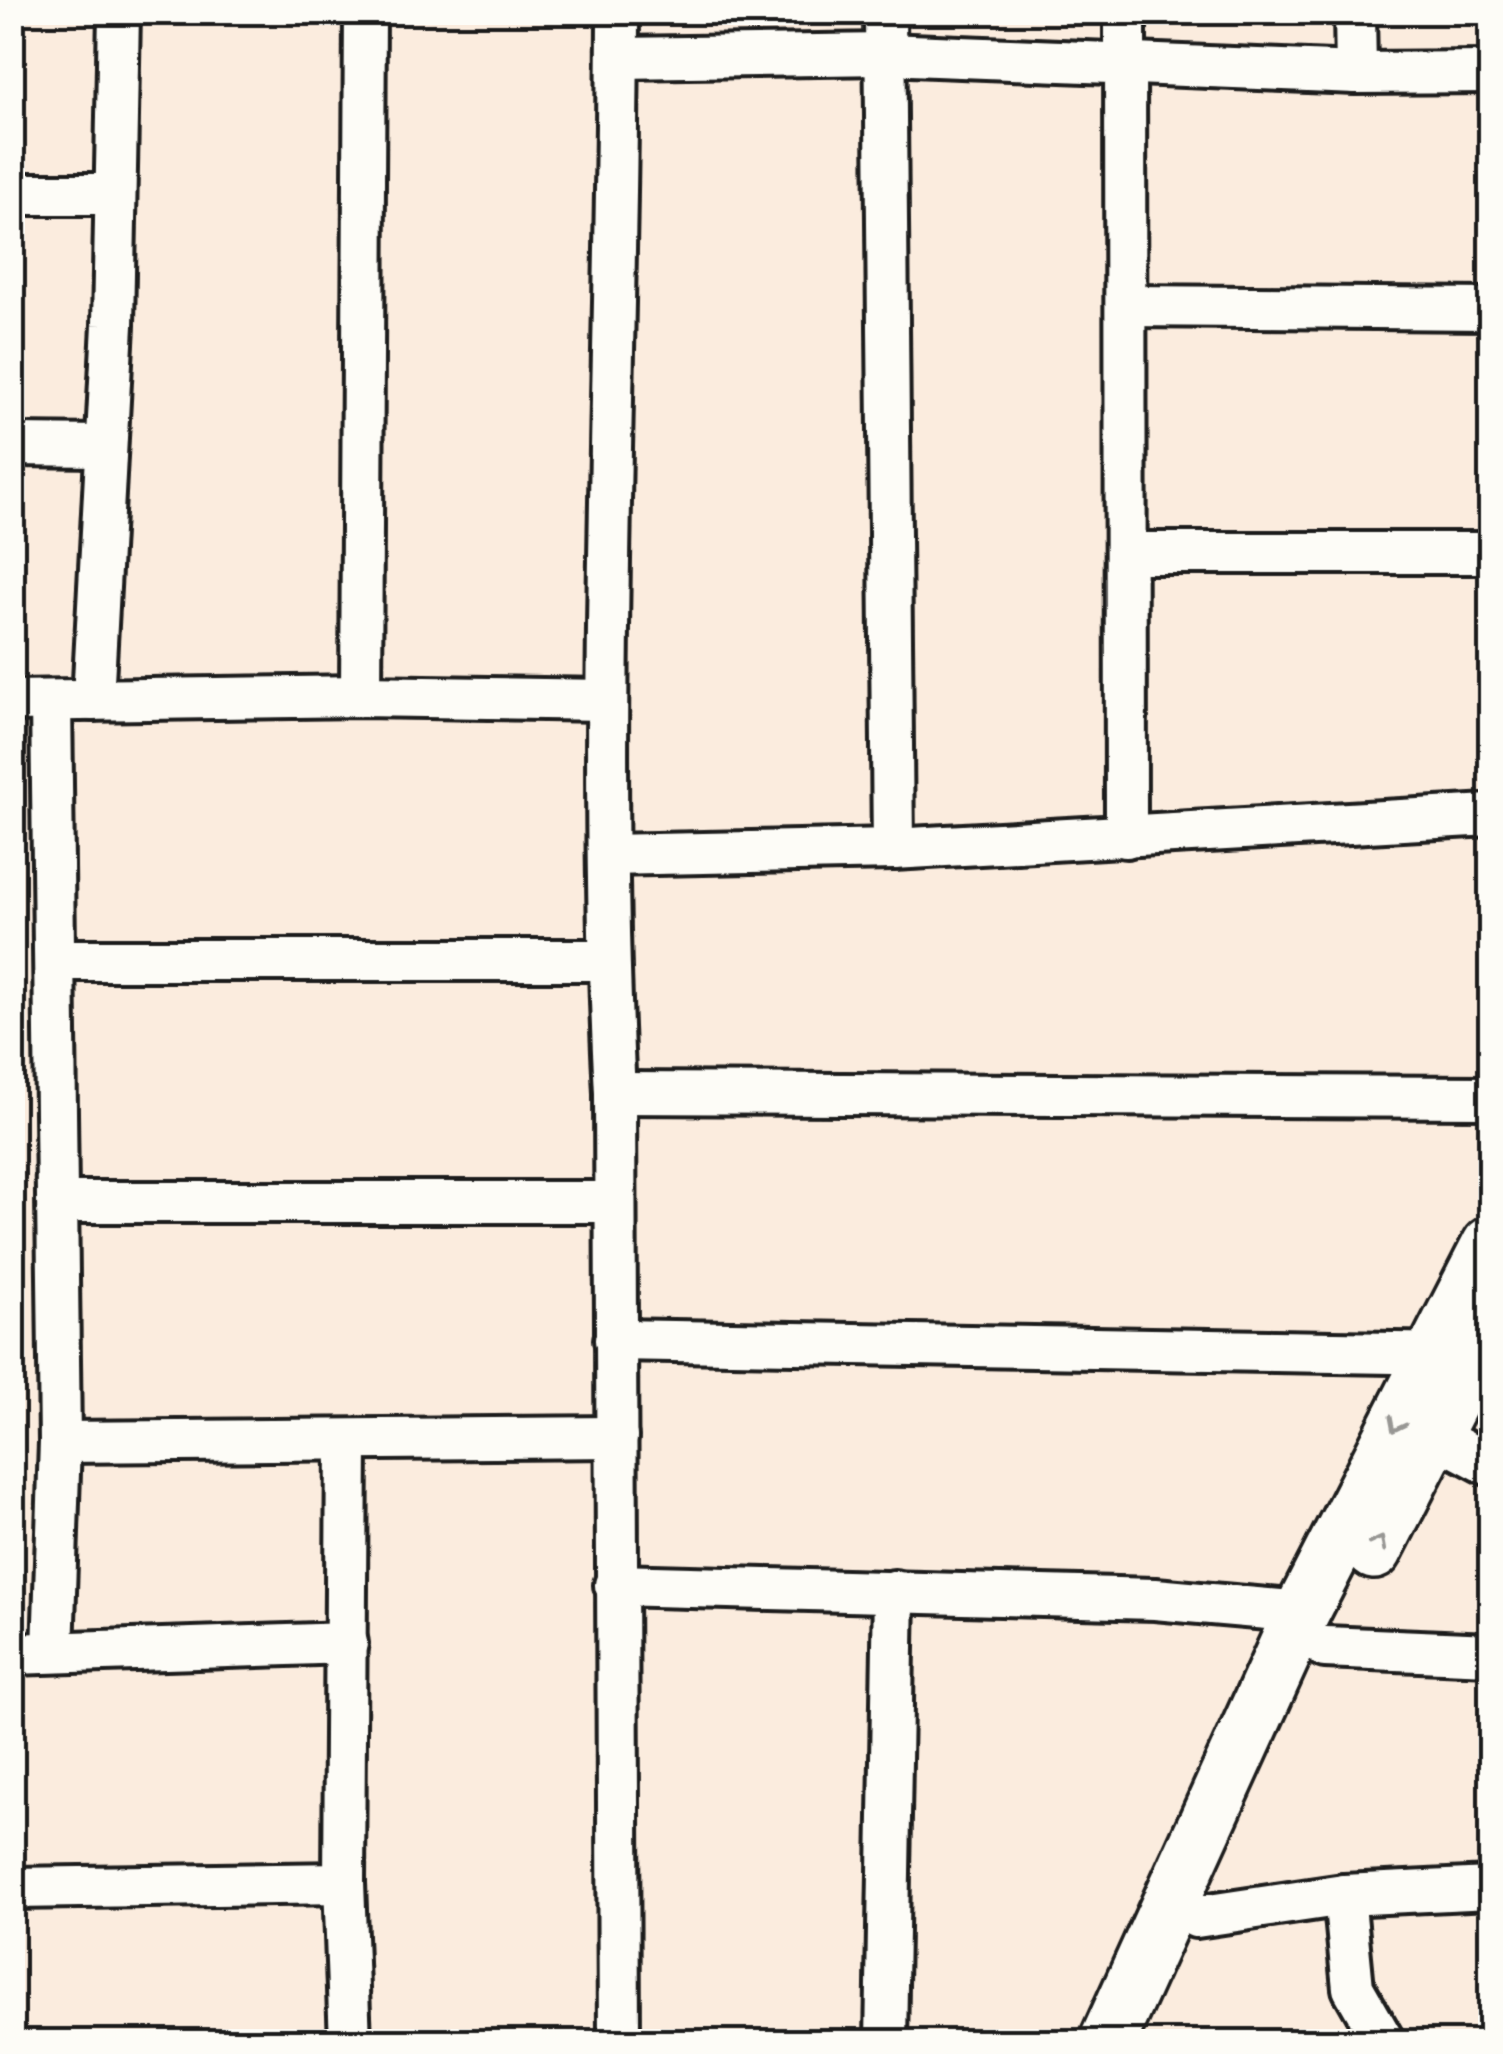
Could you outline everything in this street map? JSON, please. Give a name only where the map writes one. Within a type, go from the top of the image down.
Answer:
[{"type":"main road","points":[[1141,2042],[1313,1629],[1435,1436],[1472,1346],[1490,1246]]},
{"type":"main road","points":[[1108,2042],[1313,1629],[1472,1346]]},
{"type":"street","points":[[93,700],[113,325],[119,12]]},
{"type":"street","points":[[361,696],[366,12]]},
{"type":"street","points":[[618,12],[606,700],[608,960],[615,1093],[619,2042]]},
{"type":"street","points":[[885,12],[893,849]]},
{"type":"street","points":[[1125,12],[1126,837]]},
{"type":"street","points":[[1356,12],[1356,74]]},
{"type":"street","points":[[618,58],[886,54],[1125,60],[1356,74],[1490,72]]},
{"type":"street","points":[[12,194],[114,194]]},
{"type":"street","points":[[1126,306],[1490,310]]},
{"type":"street","points":[[12,445],[104,446]]},
{"type":"street","points":[[1127,553],[1490,553]]},
{"type":"street","points":[[53,1652],[60,1442],[56,960],[32,701],[361,696],[606,700]]},
{"type":"street","points":[[608,855],[893,849],[1490,815]]},
{"type":"street","points":[[56,960],[608,960]]},
{"type":"street","points":[[615,1093],[1490,1096]]},
{"type":"street","points":[[59,1202],[615,1202]]},
{"type":"street","points":[[615,1340],[1472,1346]]},
{"type":"street","points":[[1435,1436],[1490,1466]]},
{"type":"street","points":[[60,1442],[617,1437]]},
{"type":"street","points":[[347,1440],[344,1883],[350,2042]]},
{"type":"street","points":[[616,1585],[1155,1599],[1313,1629],[1490,1654]]},
{"type":"street","points":[[886,2042],[894,1591]]},
{"type":"street","points":[[12,1654],[347,1643]]},
{"type":"street","points":[[12,1888],[344,1883]]},
{"type":"street","points":[[1196,1917],[1344,1894],[1490,1888]]},
{"type":"street","points":[[1344,1894],[1353,1988],[1384,2042]]}]
